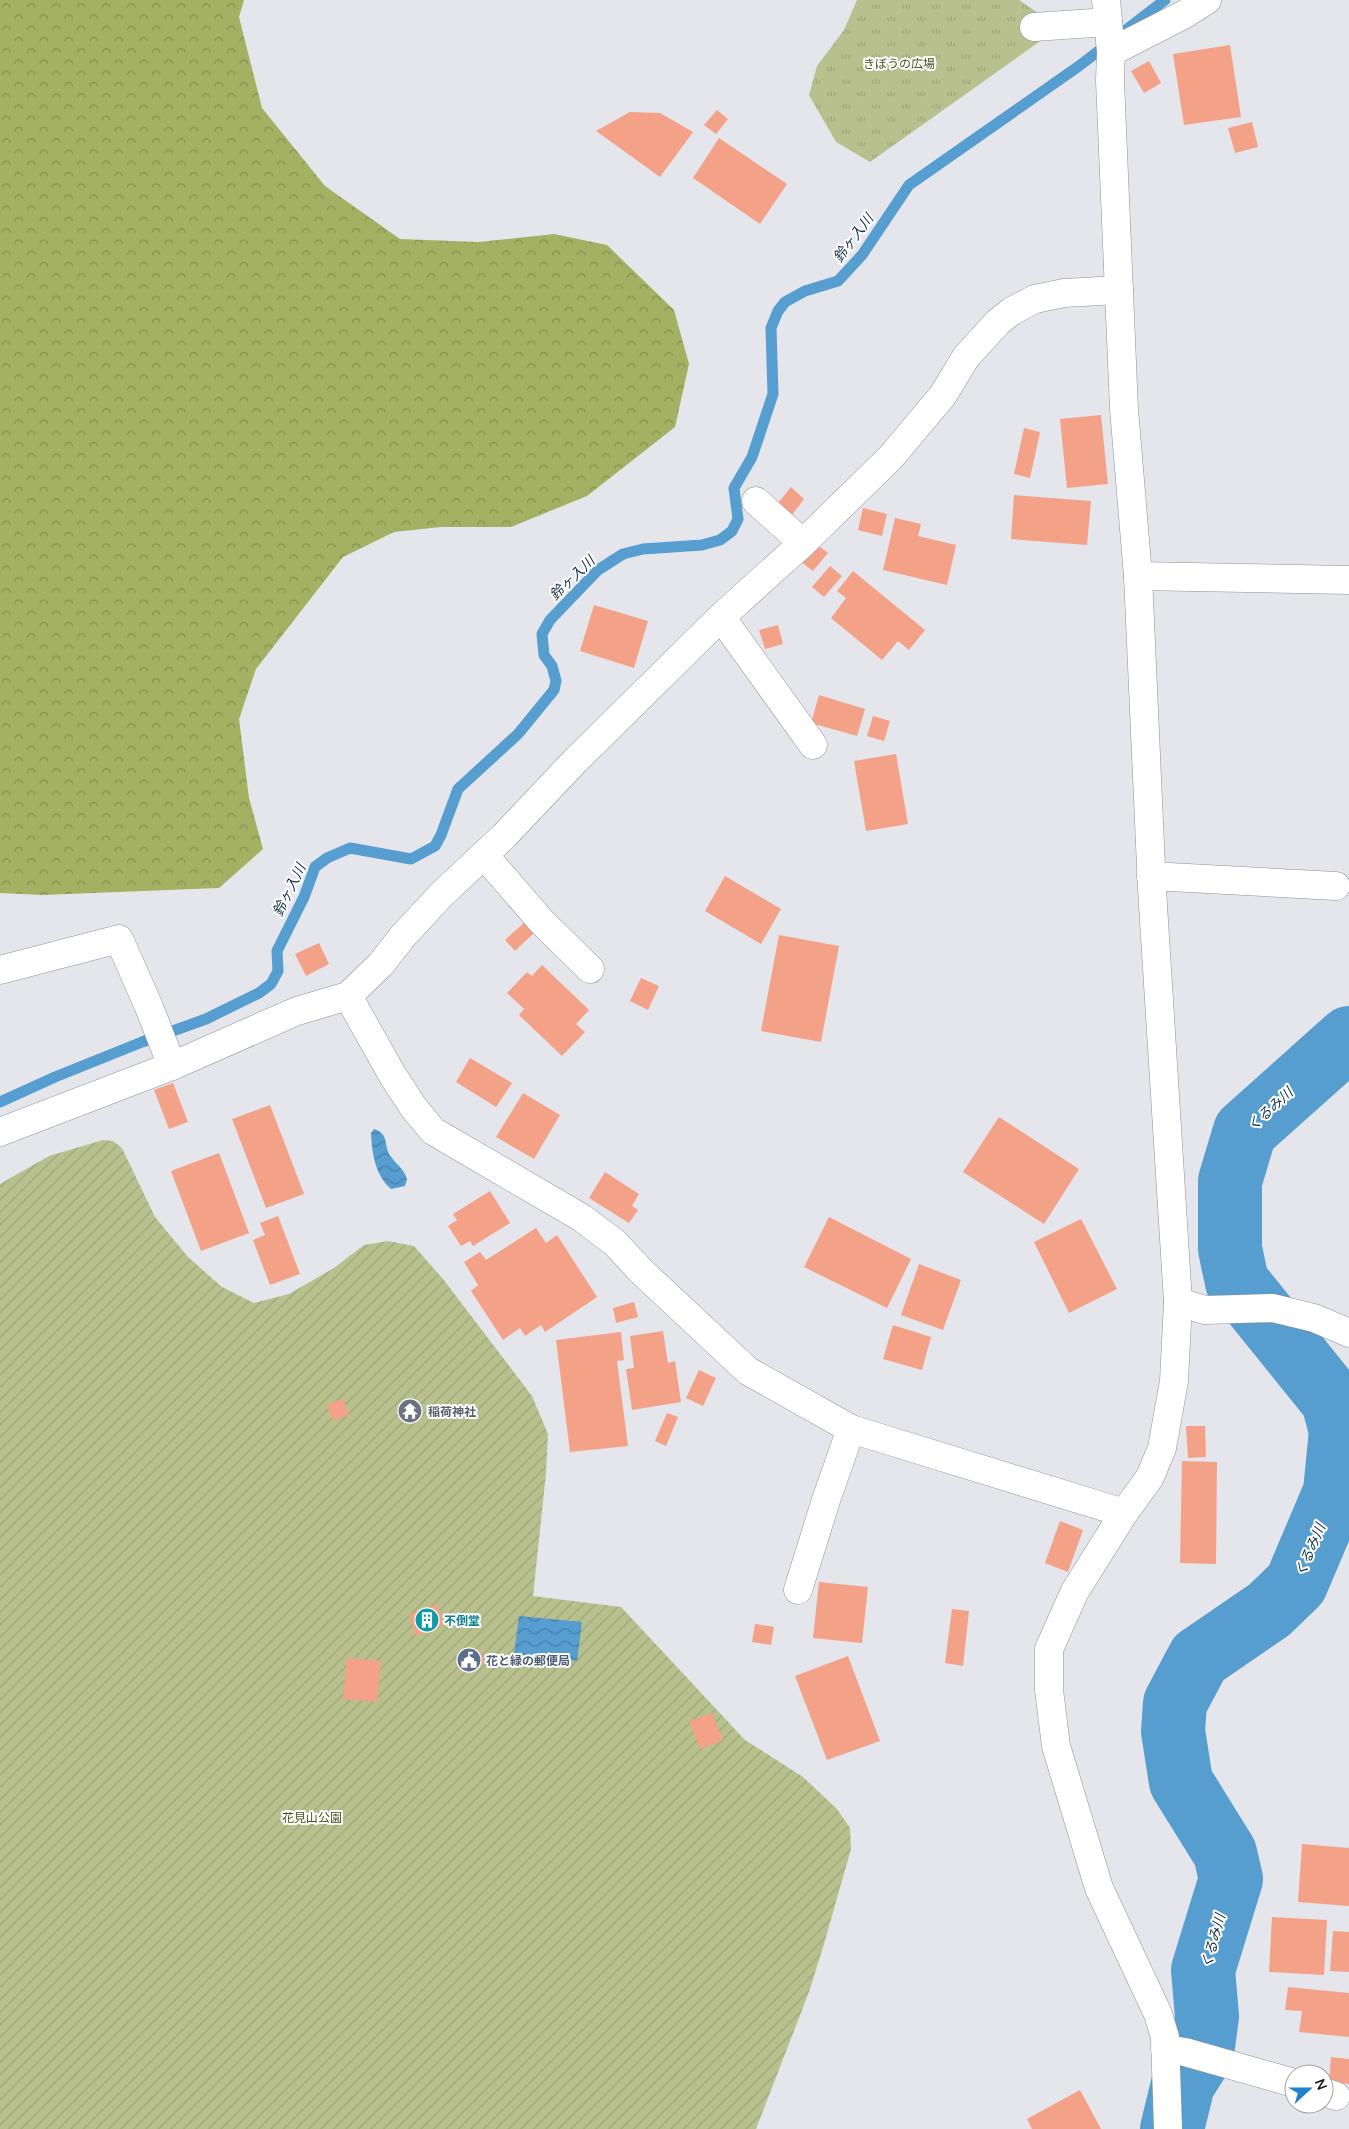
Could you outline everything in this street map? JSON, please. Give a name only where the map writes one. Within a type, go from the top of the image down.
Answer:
[{"type":"street","points":[[1112,52],[1185,14],[1207,0]]},
{"type":"street","points":[[1034,27],[1107,11],[1112,52],[1110,81],[1124,409],[1138,576],[1151,876],[1178,1302],[1174,1381],[1162,1448],[1150,1477],[1124,1513],[1075,1591],[1049,1649],[1049,1690],[1056,1746],[1099,1888],[1158,2014],[1172,2054],[1168,2129]]},
{"type":"street","points":[[0,1132],[172,1066],[297,1011],[348,996],[381,964],[403,936],[442,895],[484,855],[575,761],[721,617],[802,543],[904,443],[943,395],[966,356],[998,322],[1012,311],[1035,299],[1064,293],[1119,290]]},
{"type":"street","points":[[756,502],[802,543]]},
{"type":"street","points":[[1138,576],[1349,580]]},
{"type":"street","points":[[721,617],[813,745]]},
{"type":"street","points":[[484,855],[542,922],[590,969]]},
{"type":"street","points":[[1151,876],[1336,886]]},
{"type":"street","points":[[0,970],[119,939],[172,1066]]},
{"type":"street","points":[[348,996],[393,1076],[414,1108],[433,1131],[582,1218],[616,1243],[642,1271],[748,1371],[851,1429],[1124,1513]]},
{"type":"street","points":[[1178,1302],[1205,1310],[1273,1308],[1314,1318],[1349,1334]]},
{"type":"street","points":[[798,1590],[826,1500],[851,1429]]},
{"type":"street","points":[[1172,2054],[1227,2064],[1284,2080]]},
{"type":"green space","points":[[0,0],[244,0],[239,17],[262,108],[325,186],[400,239],[479,242],[554,234],[607,245],[674,310],[689,364],[675,427],[587,496],[511,527],[441,527],[394,532],[343,557],[256,669],[239,719],[249,798],[263,849],[219,888],[43,895],[0,893]]},
{"type":"green space","name":"きぼうの広場","points":[[857,0],[1019,0],[1042,16],[1046,37],[870,162],[836,142],[809,95],[817,66],[844,30]]},
{"type":"green space","name":"花見山公園","points":[[103,1140],[113,1141],[122,1148],[155,1217],[188,1257],[222,1287],[254,1303],[289,1294],[334,1268],[364,1245],[388,1241],[414,1246],[443,1279],[532,1396],[548,1434],[546,1473],[533,1596],[621,1607],[745,1740],[803,1777],[837,1809],[850,1828],[851,1849],[824,1944],[809,1992],[756,2129],[0,2129],[0,1184],[49,1156]]},
{"type":"water","points":[[374,1129],[382,1134],[391,1157],[404,1172],[407,1179],[405,1186],[391,1189],[381,1177],[375,1163],[372,1148],[371,1133]]},
{"type":"water","points":[[519,1616],[582,1622],[577,1661],[514,1654]]},
{"type":"building","points":[[1230,45],[1241,117],[1184,125],[1173,54]]},
{"type":"building","points":[[1149,61],[1161,83],[1144,93],[1131,71]]},
{"type":"building","points":[[717,110],[728,119],[716,134],[704,125]]},
{"type":"building","points":[[630,112],[660,113],[693,132],[660,177],[596,131]]},
{"type":"building","points":[[1252,122],[1258,147],[1235,153],[1228,128]]},
{"type":"building","points":[[719,138],[787,184],[760,224],[693,178]]},
{"type":"building","points":[[1101,415],[1108,484],[1067,488],[1060,419]]},
{"type":"building","points":[[1024,428],[1040,432],[1030,478],[1014,474]]},
{"type":"building","points":[[791,487],[804,499],[792,515],[778,503]]},
{"type":"building","points":[[1014,495],[1091,501],[1087,545],[1011,539]]},
{"type":"building","points":[[863,508],[887,514],[882,536],[858,530]]},
{"type":"building","points":[[895,518],[921,524],[918,536],[956,545],[947,585],[883,570]]},
{"type":"building","points":[[816,544],[828,553],[813,571],[801,562]]},
{"type":"building","points":[[830,566],[842,576],[824,597],[812,587]]},
{"type":"building","points":[[853,571],[925,630],[909,650],[898,641],[882,660],[831,618],[846,598],[837,591]]},
{"type":"building","points":[[594,605],[648,621],[634,668],[580,651]]},
{"type":"building","points":[[778,625],[783,644],[765,649],[759,630]]},
{"type":"building","points":[[819,695],[865,709],[857,736],[811,723]]},
{"type":"building","points":[[873,716],[890,721],[884,741],[867,736]]},
{"type":"building","points":[[896,754],[908,824],[866,831],[854,761]]},
{"type":"building","points":[[725,876],[781,909],[761,944],[705,911]]},
{"type":"building","points":[[526,921],[536,931],[515,951],[505,940]]},
{"type":"building","points":[[779,935],[839,946],[821,1042],[761,1031]]},
{"type":"building","points":[[319,943],[329,964],[306,976],[295,954]]},
{"type":"building","points":[[542,965],[589,1010],[576,1024],[585,1032],[562,1056],[519,1015],[524,1009],[507,993],[527,972],[532,976]]},
{"type":"building","points":[[641,978],[659,986],[648,1010],[630,1001]]},
{"type":"building","points":[[470,1058],[512,1083],[496,1107],[456,1082]]},
{"type":"building","points":[[173,1083],[188,1122],[169,1129],[154,1090]]},
{"type":"building","points":[[523,1093],[560,1115],[534,1159],[496,1137]]},
{"type":"building","points":[[270,1105],[304,1194],[266,1208],[232,1119]]},
{"type":"building","points":[[999,1117],[1079,1169],[1044,1224],[963,1172]]},
{"type":"building","points":[[219,1153],[249,1233],[201,1251],[171,1171]]},
{"type":"building","points":[[605,1172],[639,1194],[632,1206],[638,1210],[629,1223],[589,1198]]},
{"type":"building","points":[[490,1191],[510,1223],[473,1246],[470,1241],[461,1246],[448,1226],[457,1220],[453,1214]]},
{"type":"building","points":[[278,1216],[300,1274],[270,1285],[253,1240],[265,1235],[260,1223]]},
{"type":"building","points":[[829,1217],[911,1259],[887,1308],[804,1267]]},
{"type":"building","points":[[1081,1219],[1117,1289],[1069,1313],[1034,1242]]},
{"type":"building","points":[[536,1228],[546,1243],[557,1235],[597,1297],[545,1332],[541,1325],[525,1336],[520,1328],[503,1340],[471,1291],[478,1285],[464,1262],[480,1252],[486,1260]]},
{"type":"building","points":[[919,1264],[961,1280],[943,1330],[901,1315]]},
{"type":"building","points":[[634,1302],[638,1317],[616,1323],[613,1308]]},
{"type":"building","points":[[893,1325],[931,1337],[922,1370],[883,1359]]},
{"type":"building","points":[[663,1331],[668,1363],[675,1361],[681,1402],[632,1410],[626,1369],[634,1368],[630,1336]]},
{"type":"building","points":[[621,1332],[624,1360],[617,1361],[628,1446],[570,1452],[556,1340]]},
{"type":"building","points":[[699,1370],[716,1378],[703,1406],[686,1398]]},
{"type":"building","points":[[343,1398],[349,1415],[333,1421],[327,1405]]},
{"type":"building","points":[[667,1413],[678,1417],[666,1446],[655,1441]]},
{"type":"building","points":[[1186,1426],[1205,1426],[1206,1457],[1188,1458]]},
{"type":"building","points":[[1182,1461],[1217,1462],[1216,1564],[1180,1563]]},
{"type":"building","points":[[1060,1521],[1083,1530],[1068,1572],[1045,1563]]},
{"type":"building","points":[[819,1582],[868,1587],[862,1643],[813,1638]]},
{"type":"building","name":"不倒堂","points":[[437,1604],[445,1625],[416,1636],[409,1614]]},
{"type":"building","points":[[952,1609],[969,1611],[963,1666],[945,1663]]},
{"type":"building","points":[[755,1624],[774,1627],[771,1645],[752,1642]]},
{"type":"building","points":[[480,1650],[485,1663],[460,1672],[455,1660]]},
{"type":"building","points":[[848,1656],[880,1741],[827,1760],[795,1676]]},
{"type":"building","points":[[347,1658],[381,1661],[377,1702],[343,1699]]},
{"type":"building","points":[[712,1713],[723,1740],[700,1749],[689,1721]]},
{"type":"building","points":[[1302,1844],[1349,1848],[1349,1906],[1298,1902]]},
{"type":"building","points":[[1272,1917],[1327,1920],[1324,1975],[1269,1972]]},
{"type":"building","points":[[1333,1931],[1349,1932],[1349,1972],[1330,1971]]},
{"type":"building","points":[[1288,1987],[1349,1993],[1349,2037],[1299,2032],[1302,2011],[1285,2010]]},
{"type":"building","points":[[1331,2057],[1349,2059],[1349,2084],[1334,2082],[1334,2064],[1330,2064]]},
{"type":"building","points":[[1080,2090],[1101,2129],[1032,2129],[1027,2119]]},
{"type":"waterway","name":"鈴ヶ入川","points":[[0,1102],[55,1077],[206,1019],[259,993],[271,984],[278,971],[277,951],[304,897],[315,867],[327,858],[350,848],[411,859],[435,846],[458,789],[518,734],[554,690],[556,681],[552,666],[544,655],[542,634],[550,620],[598,570],[623,554],[643,549],[702,545],[720,540],[732,531],[738,519],[734,488],[752,457],[773,394],[771,328],[778,311],[785,302],[805,291],[838,281],[862,255],[909,185],[1079,66],[1165,0]]},
{"type":"waterway","name":"くるみ川","points":[[1172,2129],[1183,2084],[1202,2054],[1207,2016],[1203,1970],[1231,1879],[1225,1853],[1181,1782],[1173,1731],[1175,1703],[1199,1658],[1269,1610],[1296,1584],[1335,1492],[1341,1431],[1333,1401],[1237,1282],[1230,1249],[1230,1181],[1245,1131],[1349,1038]]},
{"type":"place","name":"稲荷神社","points":[[410,1411]]},
{"type":"place","name":"不倒堂","points":[[427,1620]]},
{"type":"place","name":"花と緑の郵便局","points":[[469,1660]]}]
